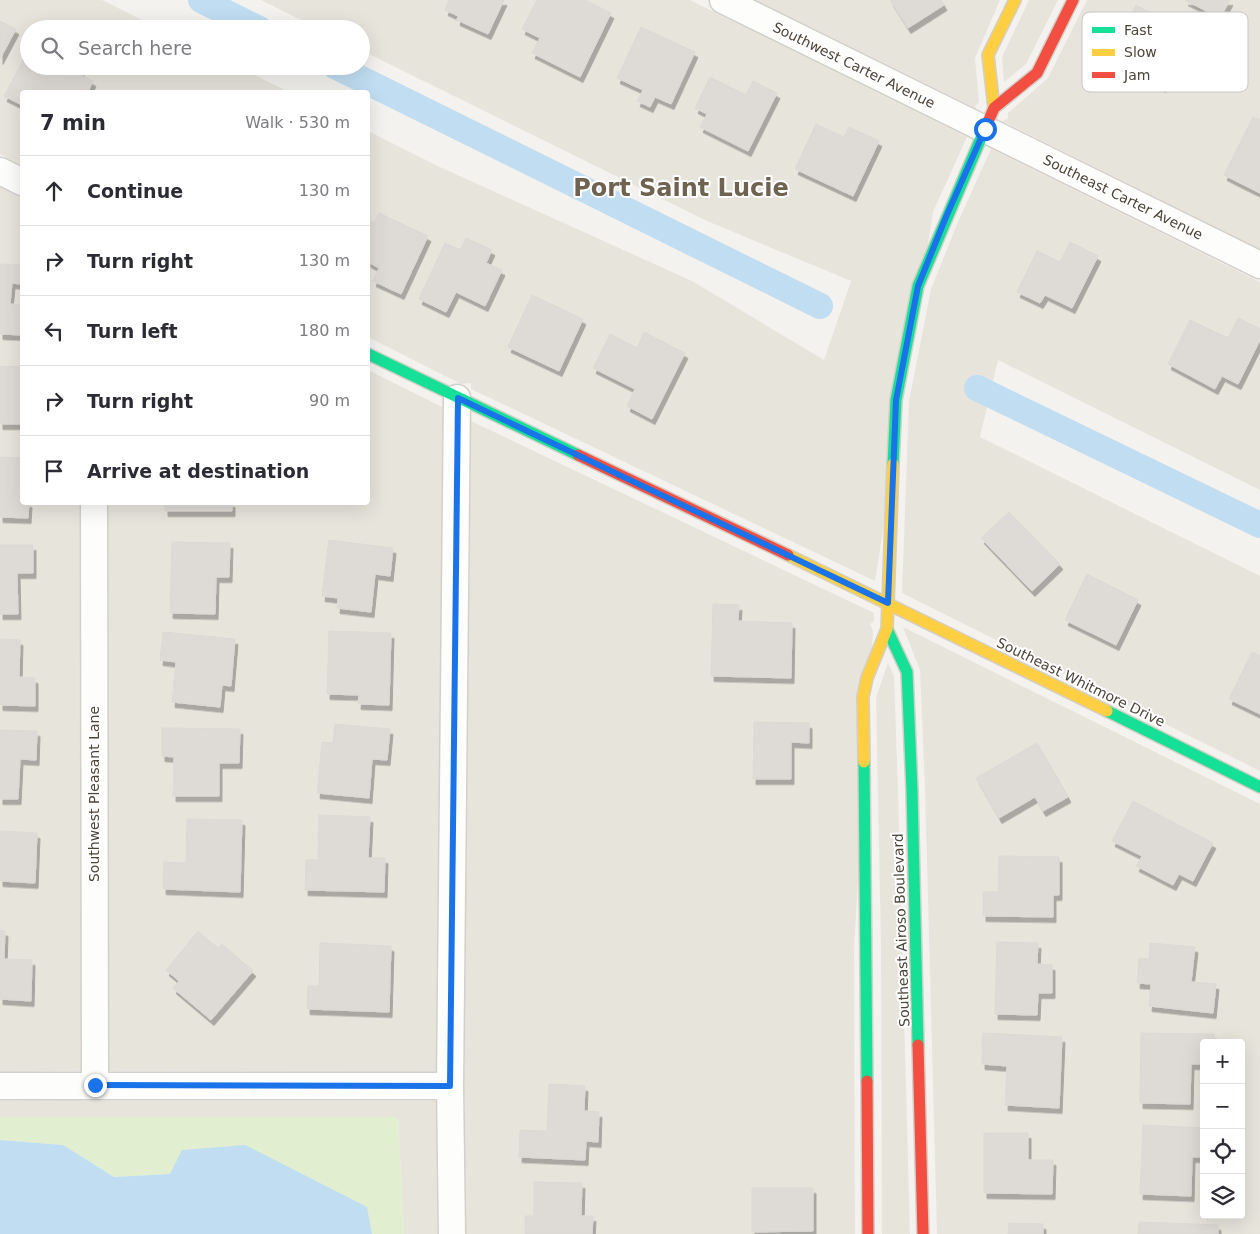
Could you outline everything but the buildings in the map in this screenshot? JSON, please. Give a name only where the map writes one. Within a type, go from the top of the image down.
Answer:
[{"type":"main road","points":[[989,118],[988,55],[1014,0]]},
{"type":"main road","name":"Southeast Airoso Boulevard","points":[[868,1234],[867,947],[863,697],[867,678],[887,629],[896,400],[918,286],[989,118],[1037,73],[1073,0]]},
{"type":"main road","name":"Southeast Whitmore Drive","points":[[370,355],[888,603],[1260,787]]},
{"type":"main road","name":"Southeast Airoso Boulevard","points":[[887,629],[907,672],[912,790],[923,1234]]},
{"type":"street","name":"Southwest Carter Avenue","points":[[723,0],[989,118]]},
{"type":"street","name":"Southeast Carter Avenue","points":[[989,118],[1260,266]]},
{"type":"street","points":[[0,170],[20,181]]},
{"type":"street","points":[[452,1234],[450,1086],[458,398]]},
{"type":"street","name":"Southwest Pleasant Lane","points":[[94,505],[95,1085]]},
{"type":"street","points":[[0,1086],[450,1086]]},
{"type":"shaded area","points":[[0,0],[102,0],[142,20],[20,20],[20,75],[254,75],[285,90],[20,90],[20,165],[0,154]]},
{"type":"shaded area","points":[[261,0],[690,0],[967,137],[933,212],[875,581],[471,389],[471,383],[461,384],[370,338],[370,132],[442,168],[692,281],[824,360],[851,281],[707,221],[370,54],[370,20],[301,20]]},
{"type":"shaded area","points":[[756,0],[1000,0],[975,58],[979,102],[975,106],[977,109]]},
{"type":"shaded area","points":[[1029,0],[1058,0],[1026,64],[1004,82],[1002,57]]},
{"type":"shaded area","points":[[1087,0],[1260,0],[1260,249],[1002,121],[1008,119],[1008,113],[1048,78]]},
{"type":"shaded area","points":[[991,149],[1260,282],[1260,490],[998,360],[980,437],[1260,576],[1260,771],[902,593],[909,401],[931,289],[958,222]]},
{"type":"shaded area","points":[[0,187],[20,197],[20,505],[80,505],[82,1071],[0,1072]]},
{"type":"shaded area","points":[[370,371],[444,408],[437,1072],[109,1071],[107,505],[370,505]]},
{"type":"shaded area","points":[[471,421],[874,613],[874,621],[870,624],[873,631],[854,948],[855,1234],[465,1234],[464,1086]]},
{"type":"shaded area","points":[[903,627],[1260,804],[1260,1234],[937,1234],[920,670]]},
{"type":"shaded area","points":[[888,663],[894,676],[910,1234],[882,1234],[881,945],[876,698]]},
{"type":"shaded area","points":[[0,1101],[437,1101],[438,1234],[404,1234],[398,1117],[0,1117]]},
{"type":"green space","points":[[0,1117],[398,1117],[404,1234],[372,1234],[367,1207],[170,1174],[114,1177],[63,1145],[0,1140]]},
{"type":"water","points":[[0,1140],[63,1145],[114,1177],[170,1174],[182,1150],[245,1145],[367,1207],[372,1234],[0,1234]]},
{"type":"waterway","points":[[201,0],[241,20]]},
{"type":"waterway","points":[[353,75],[820,306]]},
{"type":"waterway","points":[[977,388],[1260,525]]},
{"type":"traffic: fast","points":[[893,464],[896,400],[918,286],[984,131]]},
{"type":"traffic: fast","points":[[370,355],[578,455]]},
{"type":"traffic: fast","points":[[887,629],[907,672],[912,790],[918,1045]]},
{"type":"traffic: fast","points":[[1107,711],[1260,787]]},
{"type":"traffic: fast","points":[[864,762],[867,1081]]},
{"type":"traffic: slow","points":[[994,108],[988,55],[1015,0]]},
{"type":"traffic: slow","points":[[864,762],[863,697],[867,678],[887,629],[893,464]]},
{"type":"traffic: slow","points":[[788,555],[1107,711]]},
{"type":"traffic: jam","points":[[984,131],[994,108],[1037,73],[1073,0]]},
{"type":"traffic: jam","points":[[578,455],[788,555]]},
{"type":"traffic: jam","points":[[918,1045],[923,1234]]},
{"type":"traffic: jam","points":[[867,1081],[868,1234]]},
{"type":"district","name":"Port Saint Lucie","points":[[681,188]]},
{"type":"route","points":[[95,1085],[450,1086],[458,398],[888,603],[896,400],[918,286],[985,129]]}]
